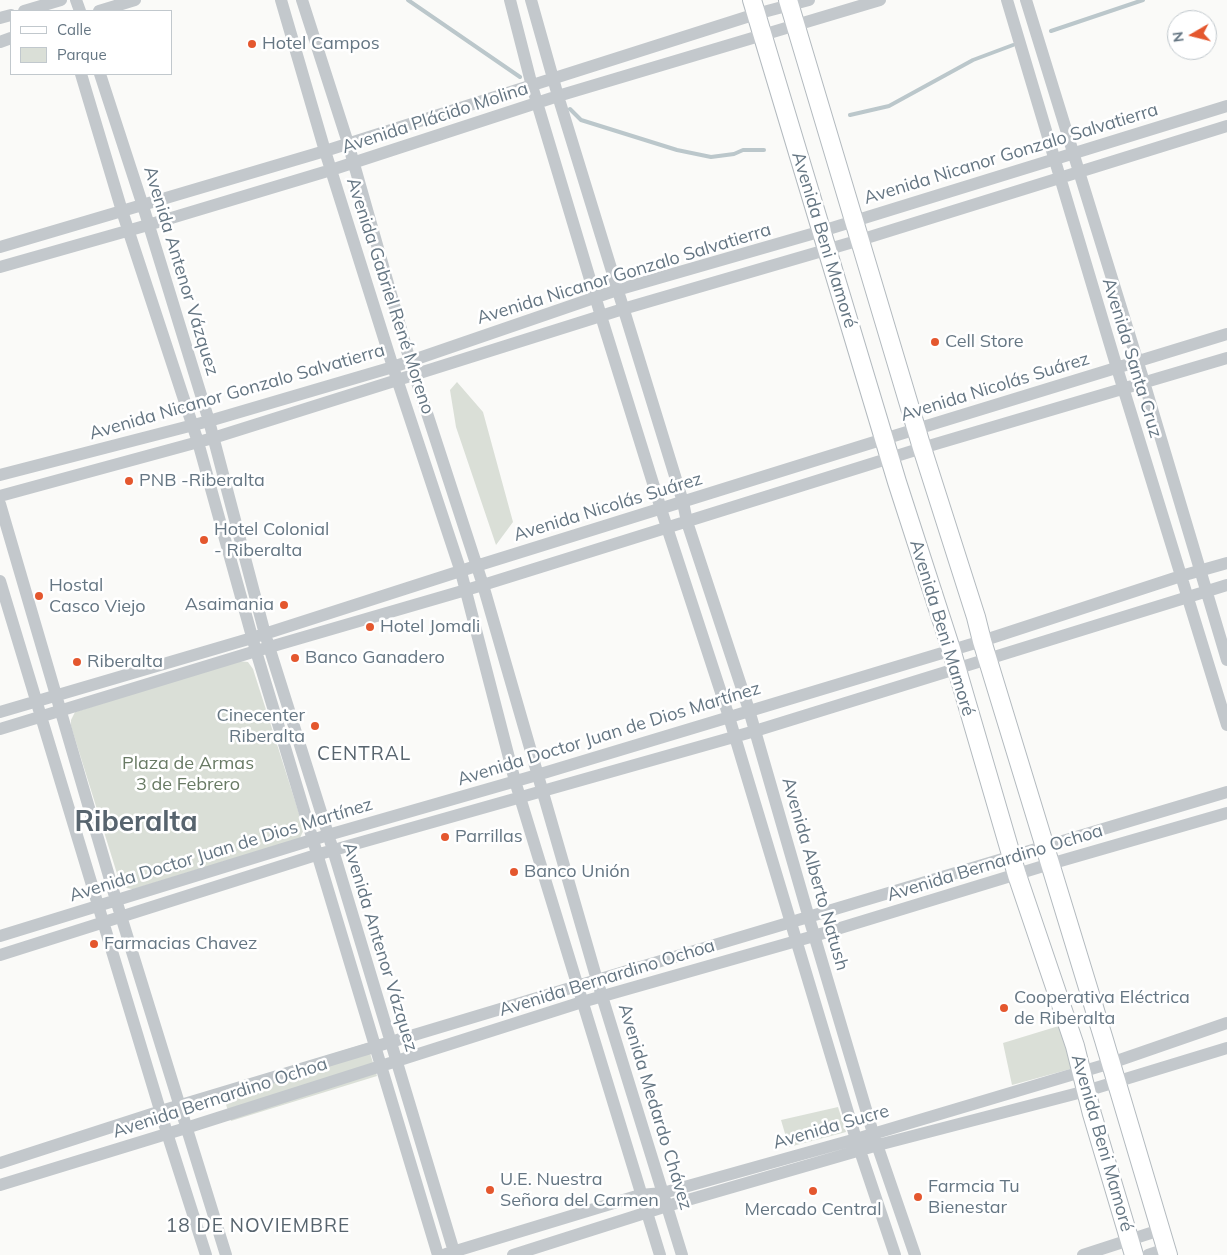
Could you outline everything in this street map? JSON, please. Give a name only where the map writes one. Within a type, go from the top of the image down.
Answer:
[{"type":"street","points":[[27,10],[60,0]]},
{"type":"street","points":[[102,10],[135,0]]},
{"type":"street","name":"Avenida Gabriel René Moreno","points":[[281,0],[325,151],[393,367],[461,572]]},
{"type":"street","name":"Avenida Gabriel René Moreno","points":[[302,0],[348,143],[410,361],[416,374],[476,566]]},
{"type":"street","name":"Avenida Alberto Natush","points":[[510,0],[532,86],[661,509],[736,736],[858,1145],[895,1255]]},
{"type":"street","name":"Avenida Alberto Natush","points":[[531,0],[558,96],[683,502],[687,522],[749,710],[873,1133],[915,1255]]},
{"type":"street","name":"Avenida Plácido Molina","points":[[0,247],[325,151],[532,86],[754,7],[809,0]]},
{"type":"street","name":"Avenida Plácido Molina","points":[[0,267],[331,170],[558,96],[880,0]]},
{"type":"street","name":"Avenida Santa Cruz","points":[[1007,0],[1116,368],[1227,725]]},
{"type":"street","name":"Avenida Santa Cruz","points":[[1026,0],[1138,361],[1227,660]]},
{"type":"street","name":"Avenida Beni Mamoré","points":[[789,2],[916,430],[976,617],[1167,1252]]},
{"type":"street","name":"Avenida Beni Mamoré","points":[[754,7],[884,439],[951,649],[1017,875],[1075,1046],[1086,1091],[1132,1248]]},
{"type":"street","name":"Avenida Antenor Vázquez","points":[[81,75],[128,230],[193,425],[254,644],[316,855],[438,1255]]},
{"type":"street","name":"Avenida Antenor Vázquez","points":[[100,75],[209,421],[266,634],[397,1061],[451,1254]]},
{"type":"street","name":"Avenida Nicanor Gonzalo Salvatierra","points":[[0,475],[209,421],[393,367],[617,290],[822,231],[1227,106]]},
{"type":"street","name":"Avenida Nicanor Gonzalo Salvatierra","points":[[0,496],[213,438],[623,309],[860,240],[1227,126]]},
{"type":"street","name":"Avenida Nicolás Suárez","points":[[0,729],[254,644],[266,634],[476,566],[1227,334]]},
{"type":"street","name":"Avenida Nicolás Suárez","points":[[0,712],[57,695],[254,644],[270,647],[483,585],[922,448],[1227,358]]},
{"type":"street","points":[[0,504],[116,900],[226,1255]]},
{"type":"street","name":"Avenida Doctor Juan de Dios Martínez","points":[[0,936],[328,835],[537,775],[982,641],[1181,576],[1227,563]]},
{"type":"street","name":"Avenida Medardo Chávez","points":[[476,566],[597,980],[682,1255]]},
{"type":"street","points":[[461,572],[515,781],[640,1195],[660,1255]]},
{"type":"street","points":[[0,581],[206,1255]]},
{"type":"street","name":"Avenida Doctor Juan de Dios Martínez","points":[[0,955],[316,855],[755,731],[1227,585]]},
{"type":"street","name":"Avenida Bernardino Ochoa","points":[[0,1163],[391,1042],[809,918],[1011,855],[1227,792]]},
{"type":"street","name":"Avenida Bernardino Ochoa","points":[[0,1185],[582,1002],[814,936],[1050,864],[1227,814]]},
{"type":"street","name":"Avenida Sucre","points":[[513,1255],[858,1145],[873,1133],[1111,1063],[1227,1023]]},
{"type":"street","name":"Avenida Sucre","points":[[451,1254],[640,1195],[664,1193],[858,1145],[878,1145],[1116,1083],[1227,1048]]},
{"type":"street","points":[[1083,1255],[1132,1248],[1160,1230]]},
{"type":"street","points":[[1148,1255],[1167,1252]]},
{"type":"green space","points":[[457,382],[483,412],[513,522],[496,545],[456,427],[450,390]]},
{"type":"green space","name":"Plaza de Armas 3 de Febrero","points":[[238,661],[248,662],[253,669],[304,829],[300,838],[129,889],[119,880],[71,726],[71,720],[75,712]]},
{"type":"green space","points":[[1062,1025],[1074,1068],[1012,1085],[1003,1043]]},
{"type":"green space","points":[[367,1043],[377,1076],[231,1121],[221,1088]]},
{"type":"green space","points":[[838,1107],[846,1132],[789,1147],[781,1120]]},
{"type":"waterway","points":[[408,0],[520,77]]},
{"type":"waterway","points":[[1051,31],[1143,0]]},
{"type":"waterway","points":[[850,115],[889,106],[973,60],[1013,45]]},
{"type":"waterway","points":[[570,109],[581,120],[677,150],[711,157],[734,154],[743,150],[764,150]]},
{"type":"place","name":"Hotel Campos","points":[[252,44]]},
{"type":"place","name":"Cell Store","points":[[935,342]]},
{"type":"place","name":"PNB -Riberalta","points":[[129,481]]},
{"type":"place","name":"Hotel Colonial - Riberalta","points":[[204,540]]},
{"type":"place","name":"Hostal Casco Viejo","points":[[39,596]]},
{"type":"place","name":"Asaimania","points":[[284,605]]},
{"type":"place","name":"Hotel Jomali","points":[[370,627]]},
{"type":"place","name":"Banco Ganadero","points":[[295,658]]},
{"type":"place","name":"Riberalta","points":[[77,662]]},
{"type":"place","name":"Cinecenter Riberalta","points":[[315,726]]},
{"type":"place","name":"Parrillas","points":[[445,837]]},
{"type":"place","name":"Banco Unión","points":[[514,872]]},
{"type":"place","name":"Farmacias Chavez","points":[[94,944]]},
{"type":"place","name":"Cooperativa Eléctrica de Riberalta","points":[[1004,1008]]},
{"type":"place","name":"U.E. Nuestra Señora del Carmen","points":[[490,1190]]},
{"type":"place","name":"Mercado Central","points":[[813,1191]]},
{"type":"place","name":"Farmcia Tu Bienestar","points":[[918,1197]]},
{"type":"district","name":"CENTRAL","points":[[364,754]]},
{"type":"district","name":"Riberalta","points":[[136,823]]},
{"type":"district","name":"18 DE NOVIEMBRE","points":[[258,1226]]}]
